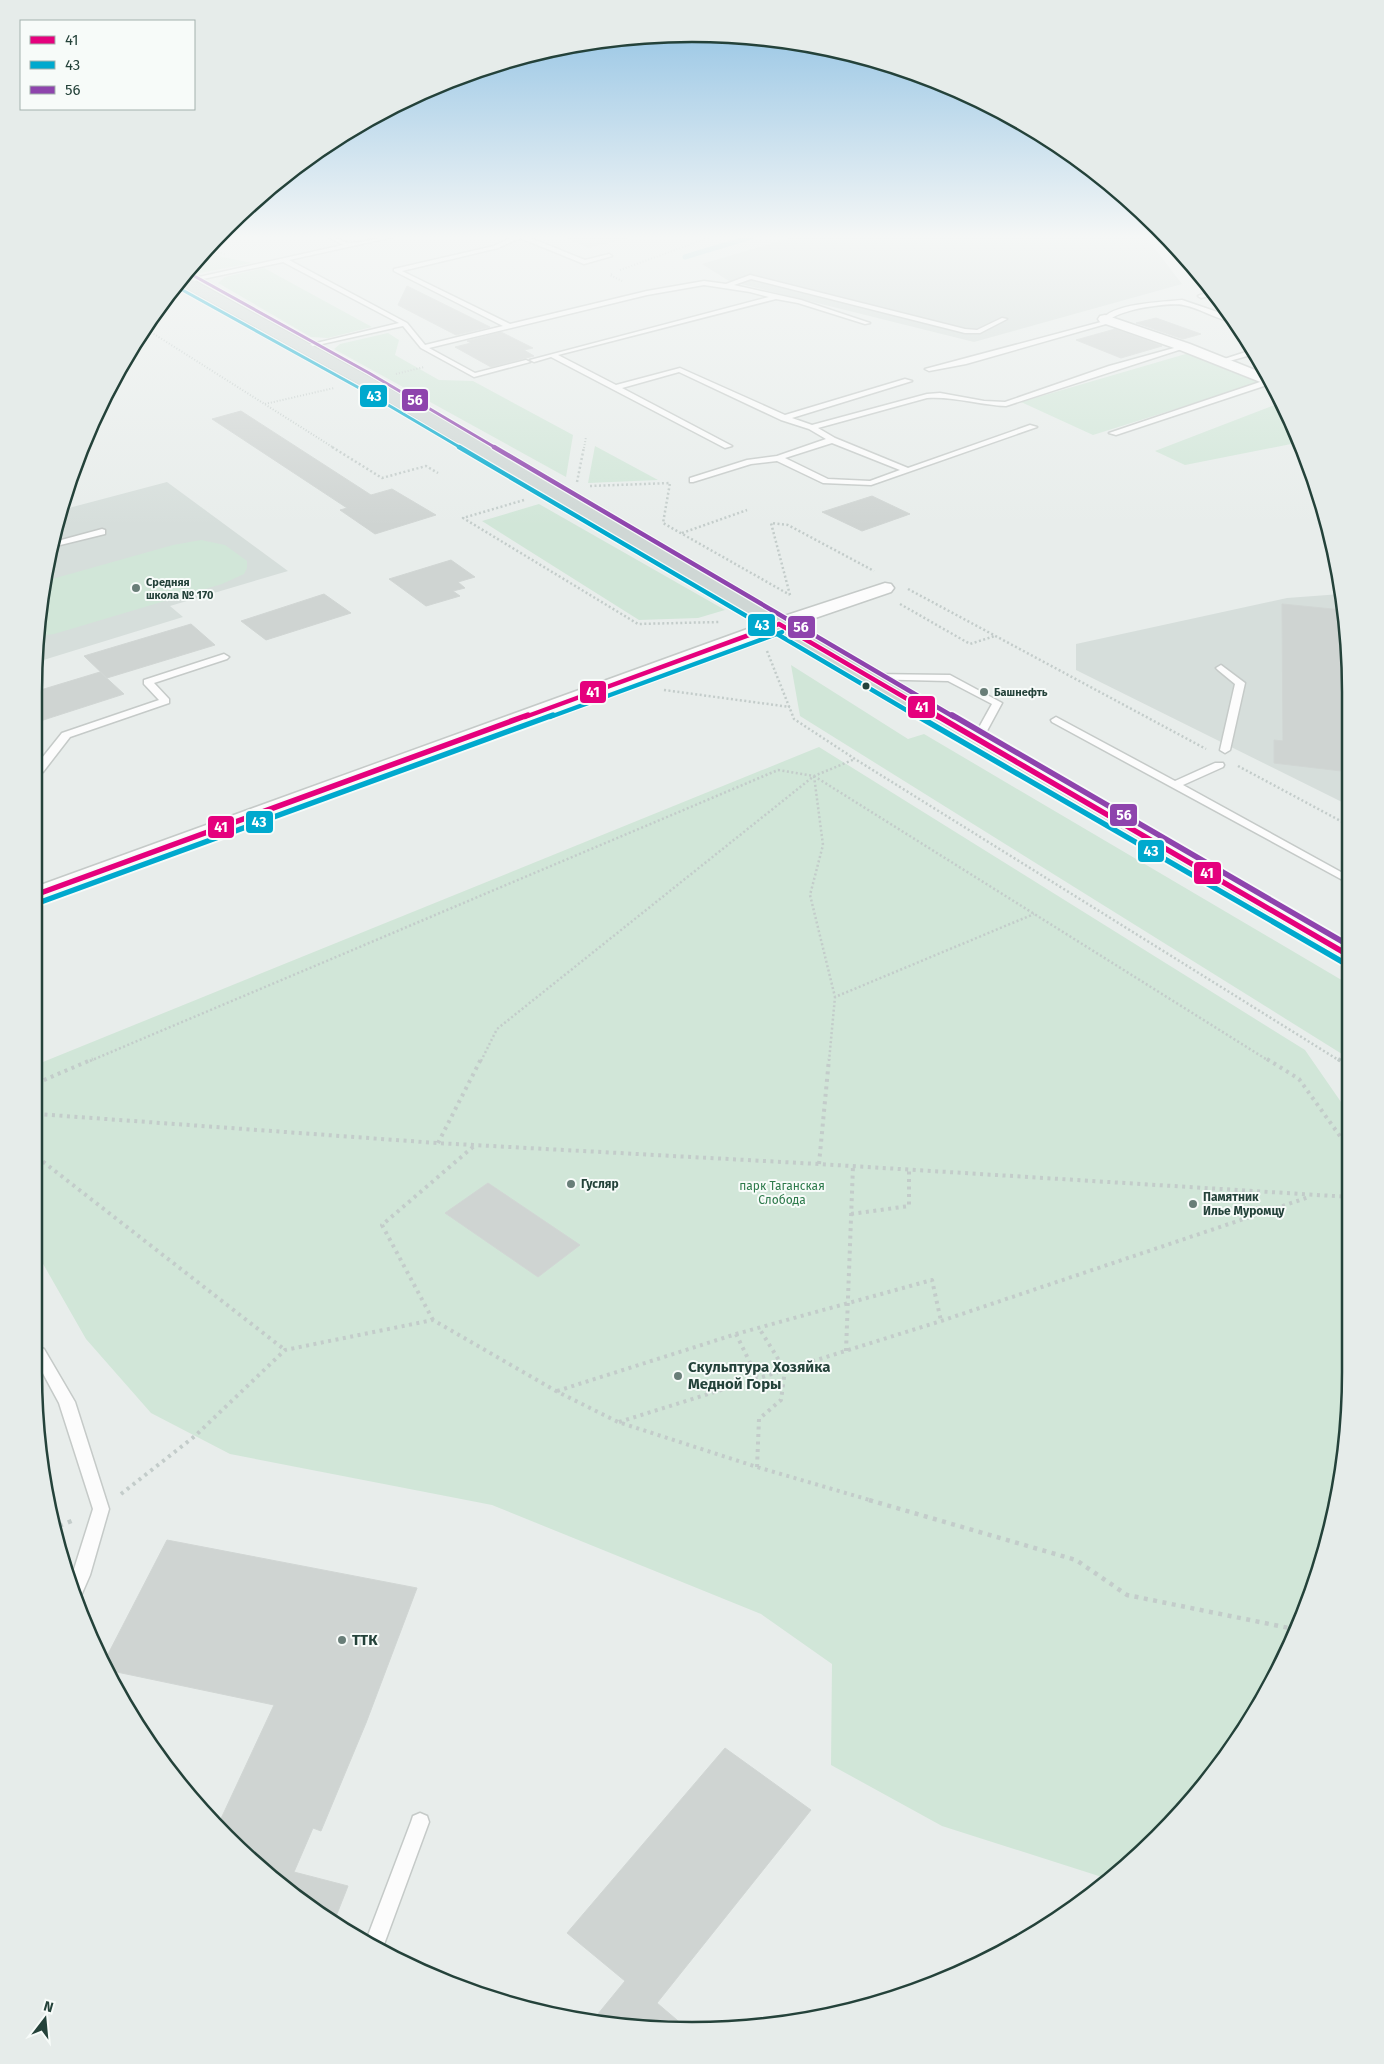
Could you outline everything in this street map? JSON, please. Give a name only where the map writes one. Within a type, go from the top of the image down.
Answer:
[{"type":"main road","points":[[281,333],[1342,951]]},
{"type":"street","points":[[1147,333],[1185,346],[1260,377]]},
{"type":"street","points":[[42,892],[779,624],[889,588]]},
{"type":"lane","points":[[306,347],[365,333]]},
{"type":"lane","points":[[412,333],[423,347],[474,375],[636,333]]},
{"type":"lane","points":[[423,347],[479,333]]},
{"type":"lane","points":[[928,369],[963,362],[1067,333]]},
{"type":"lane","points":[[812,427],[927,396],[940,395],[984,403],[1006,404],[1112,368],[1185,346]]},
{"type":"lane","points":[[1220,362],[1246,354]]},
{"type":"lane","points":[[552,355],[728,446]]},
{"type":"lane","points":[[615,387],[680,370],[784,418],[812,427],[832,440],[907,470]]},
{"type":"lane","points":[[784,418],[908,381]]},
{"type":"lane","points":[[1113,433],[1263,383]]},
{"type":"lane","points":[[778,458],[826,481],[871,483],[1033,427]]},
{"type":"lane","points":[[693,480],[750,462],[778,458],[832,440]]},
{"type":"lane","points":[[60,543],[102,532]]},
{"type":"lane","points":[[42,765],[66,735],[166,701],[147,682],[224,657]]},
{"type":"lane","points":[[1221,668],[1240,683],[1226,750]]},
{"type":"lane","points":[[868,677],[950,678],[997,703],[977,740]]},
{"type":"lane","points":[[1056,720],[1342,877]]},
{"type":"lane","points":[[1175,785],[1219,765]]},
{"type":"lane","points":[[42,1359],[67,1402],[101,1510],[78,1584]]},
{"type":"lane","points":[[376,1939],[420,1822]]},
{"type":"path","points":[[153,333],[382,478],[426,466],[438,473]]},
{"type":"path","points":[[576,487],[586,437]]},
{"type":"path","points":[[586,486],[670,483],[663,523],[790,595],[770,523],[788,525],[889,588],[995,636],[1207,749]]},
{"type":"path","points":[[528,498],[463,518],[638,624],[721,622]]},
{"type":"path","points":[[681,533],[747,510]]},
{"type":"path","points":[[889,588],[901,604],[970,644],[995,636]]},
{"type":"path","points":[[764,644],[794,719],[855,759],[1342,1062]]},
{"type":"path","points":[[660,689],[790,707]]},
{"type":"path","points":[[437,1143],[497,1029],[814,776],[855,759]]},
{"type":"path","points":[[1232,763],[1342,822]]},
{"type":"path","points":[[42,1081],[778,770],[814,776],[1299,1080],[1342,1139]]},
{"type":"path","points":[[814,776],[823,845],[810,895],[835,997],[819,1164]]},
{"type":"path","points":[[835,997],[1034,914]]},
{"type":"path","points":[[42,1114],[474,1146],[819,1164],[1342,1197]]},
{"type":"path","points":[[474,1146],[382,1225],[433,1320],[556,1391],[618,1422],[757,1467],[1076,1560],[1127,1595],[1289,1628]]},
{"type":"path","points":[[42,1161],[285,1350]]},
{"type":"path","points":[[846,1351],[853,1166]]},
{"type":"path","points":[[851,1214],[909,1206],[909,1170]]},
{"type":"path","points":[[618,1422],[940,1322],[1310,1196]]},
{"type":"path","points":[[556,1391],[736,1334],[932,1280],[940,1322]]},
{"type":"path","points":[[61,1525],[101,1510],[195,1436],[285,1350],[433,1320]]},
{"type":"path","points":[[757,1467],[759,1419],[781,1400],[785,1370],[759,1328]]},
{"type":"path","points":[[736,1334],[758,1379]]},
{"type":"shaded area","points":[[939,333],[1005,333],[974,342]]},
{"type":"shaded area","name":"Средняя школа № 170","points":[[167,482],[288,571],[170,606],[183,617],[44,660],[48,607],[55,565],[70,508]]},
{"type":"shaded area","points":[[1334,595],[1342,692],[1342,802],[1076,670],[1076,644],[1287,598]]},
{"type":"green space","points":[[305,333],[347,333],[328,338],[311,337]]},
{"type":"green space","points":[[389,333],[399,340],[395,355],[439,380],[473,381],[573,435],[566,477],[334,349],[340,344]]},
{"type":"green space","points":[[1189,353],[1260,377],[1262,382],[1093,435],[1021,402]]},
{"type":"green space","points":[[1275,405],[1292,444],[1185,465],[1155,451]]},
{"type":"green space","points":[[595,446],[658,480],[588,483]]},
{"type":"green space","points":[[539,504],[725,610],[698,618],[639,620],[482,521]]},
{"type":"green space","points":[[201,540],[225,545],[247,561],[247,568],[244,574],[222,584],[45,635],[53,579],[173,545]]},
{"type":"green space","points":[[791,665],[908,739],[924,734],[1342,980],[1342,1054],[800,716]]},
{"type":"green space","name":"парк Таганская Слобода","points":[[819,747],[1305,1050],[1342,1103],[1342,1372],[1336,1457],[1329,1499],[1307,1581],[1275,1659],[1232,1733],[1207,1767],[1151,1831],[1100,1876],[942,1826],[831,1765],[832,1664],[761,1614],[492,1505],[230,1454],[151,1413],[86,1339],[42,1262],[42,1062]]},
{"type":"building","points":[[496,333],[504,333],[533,348],[524,350],[534,356],[491,367],[455,347],[471,343],[467,341]]},
{"type":"building","points":[[1100,333],[1127,333],[1162,346],[1121,358],[1076,340]]},
{"type":"building","points":[[1166,333],[1201,334],[1183,339]]},
{"type":"building","points":[[241,411],[371,495],[392,489],[436,515],[375,534],[340,510],[347,508],[212,419]]},
{"type":"building","points":[[872,496],[910,514],[862,531],[822,512]]},
{"type":"building","points":[[451,560],[475,577],[458,582],[465,588],[453,591],[460,596],[426,606],[389,579]]},
{"type":"building","points":[[324,594],[351,613],[266,640],[241,621]]},
{"type":"building","points":[[1282,604],[1336,609],[1342,692],[1342,771],[1274,763],[1274,740],[1283,741]]},
{"type":"building","points":[[191,624],[215,645],[107,678],[84,656]]},
{"type":"building","points":[[100,672],[124,694],[42,720],[42,690]]},
{"type":"building","points":[[488,1183],[580,1245],[538,1277],[445,1213]]},
{"type":"building","points":[[167,1540],[417,1588],[366,1723],[321,1831],[313,1828],[294,1872],[348,1886],[336,1915],[264,1860],[221,1818],[274,1705],[116,1672],[107,1655]]},
{"type":"building","points":[[725,1748],[811,1810],[657,2003],[678,2021],[598,2014],[625,1981],[567,1933]]},
{"type":"transit line","name":"43","points":[[261,333],[361,389],[881,695],[1342,962]]},
{"type":"transit line","name":"56","points":[[297,333],[369,373],[889,679],[1342,941]]},
{"type":"transit line","name":"41","points":[[779,624],[1342,951]]},
{"type":"transit line","name":"41","points":[[42,892],[779,624]]},
{"type":"transit line","name":"43","points":[[42,902],[782,632]]},
{"type":"place","name":"Средняя школа № 170","points":[[136,588]]},
{"type":"place","name":"Башнефть","points":[[984,692]]},
{"type":"place","name":"Гусляр","points":[[571,1184]]},
{"type":"place","name":"Памятник Илье Муромцу","points":[[1193,1204]]},
{"type":"place","name":"Скульптура Хозяйка Медной Горы","points":[[678,1376]]},
{"type":"place","name":"ТТК","points":[[342,1640]]}]
